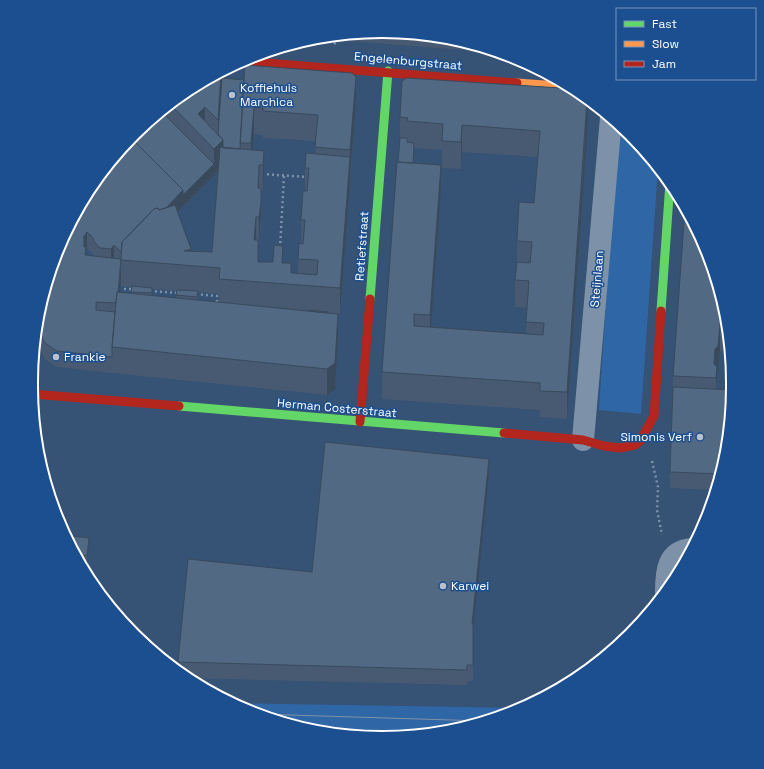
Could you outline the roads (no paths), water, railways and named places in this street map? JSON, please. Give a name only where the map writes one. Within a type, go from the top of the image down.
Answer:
[{"type":"street","name":"Engelenburgstraat","points":[[255,62],[388,71],[557,86]]},
{"type":"street","name":"Retiefstraat","points":[[360,422],[388,71]]},
{"type":"street","name":"Steijnlaan","points":[[583,440],[610,124]]},
{"type":"street","name":"Herman Costerstraat","points":[[38,395],[583,440],[600,446],[623,448],[639,442],[648,432],[654,416],[669,193]]},
{"type":"street","points":[[667,580],[667,569],[683,552]]},
{"type":"tram line","points":[[277,715],[465,720]]},
{"type":"place","name":"Koffiehuis Marchica","points":[[232,95]]},
{"type":"place","name":"Frankie","points":[[56,357]]},
{"type":"place","name":"Simonis Verf","points":[[700,437]]},
{"type":"place","name":"Karwei","points":[[443,586]]}]
